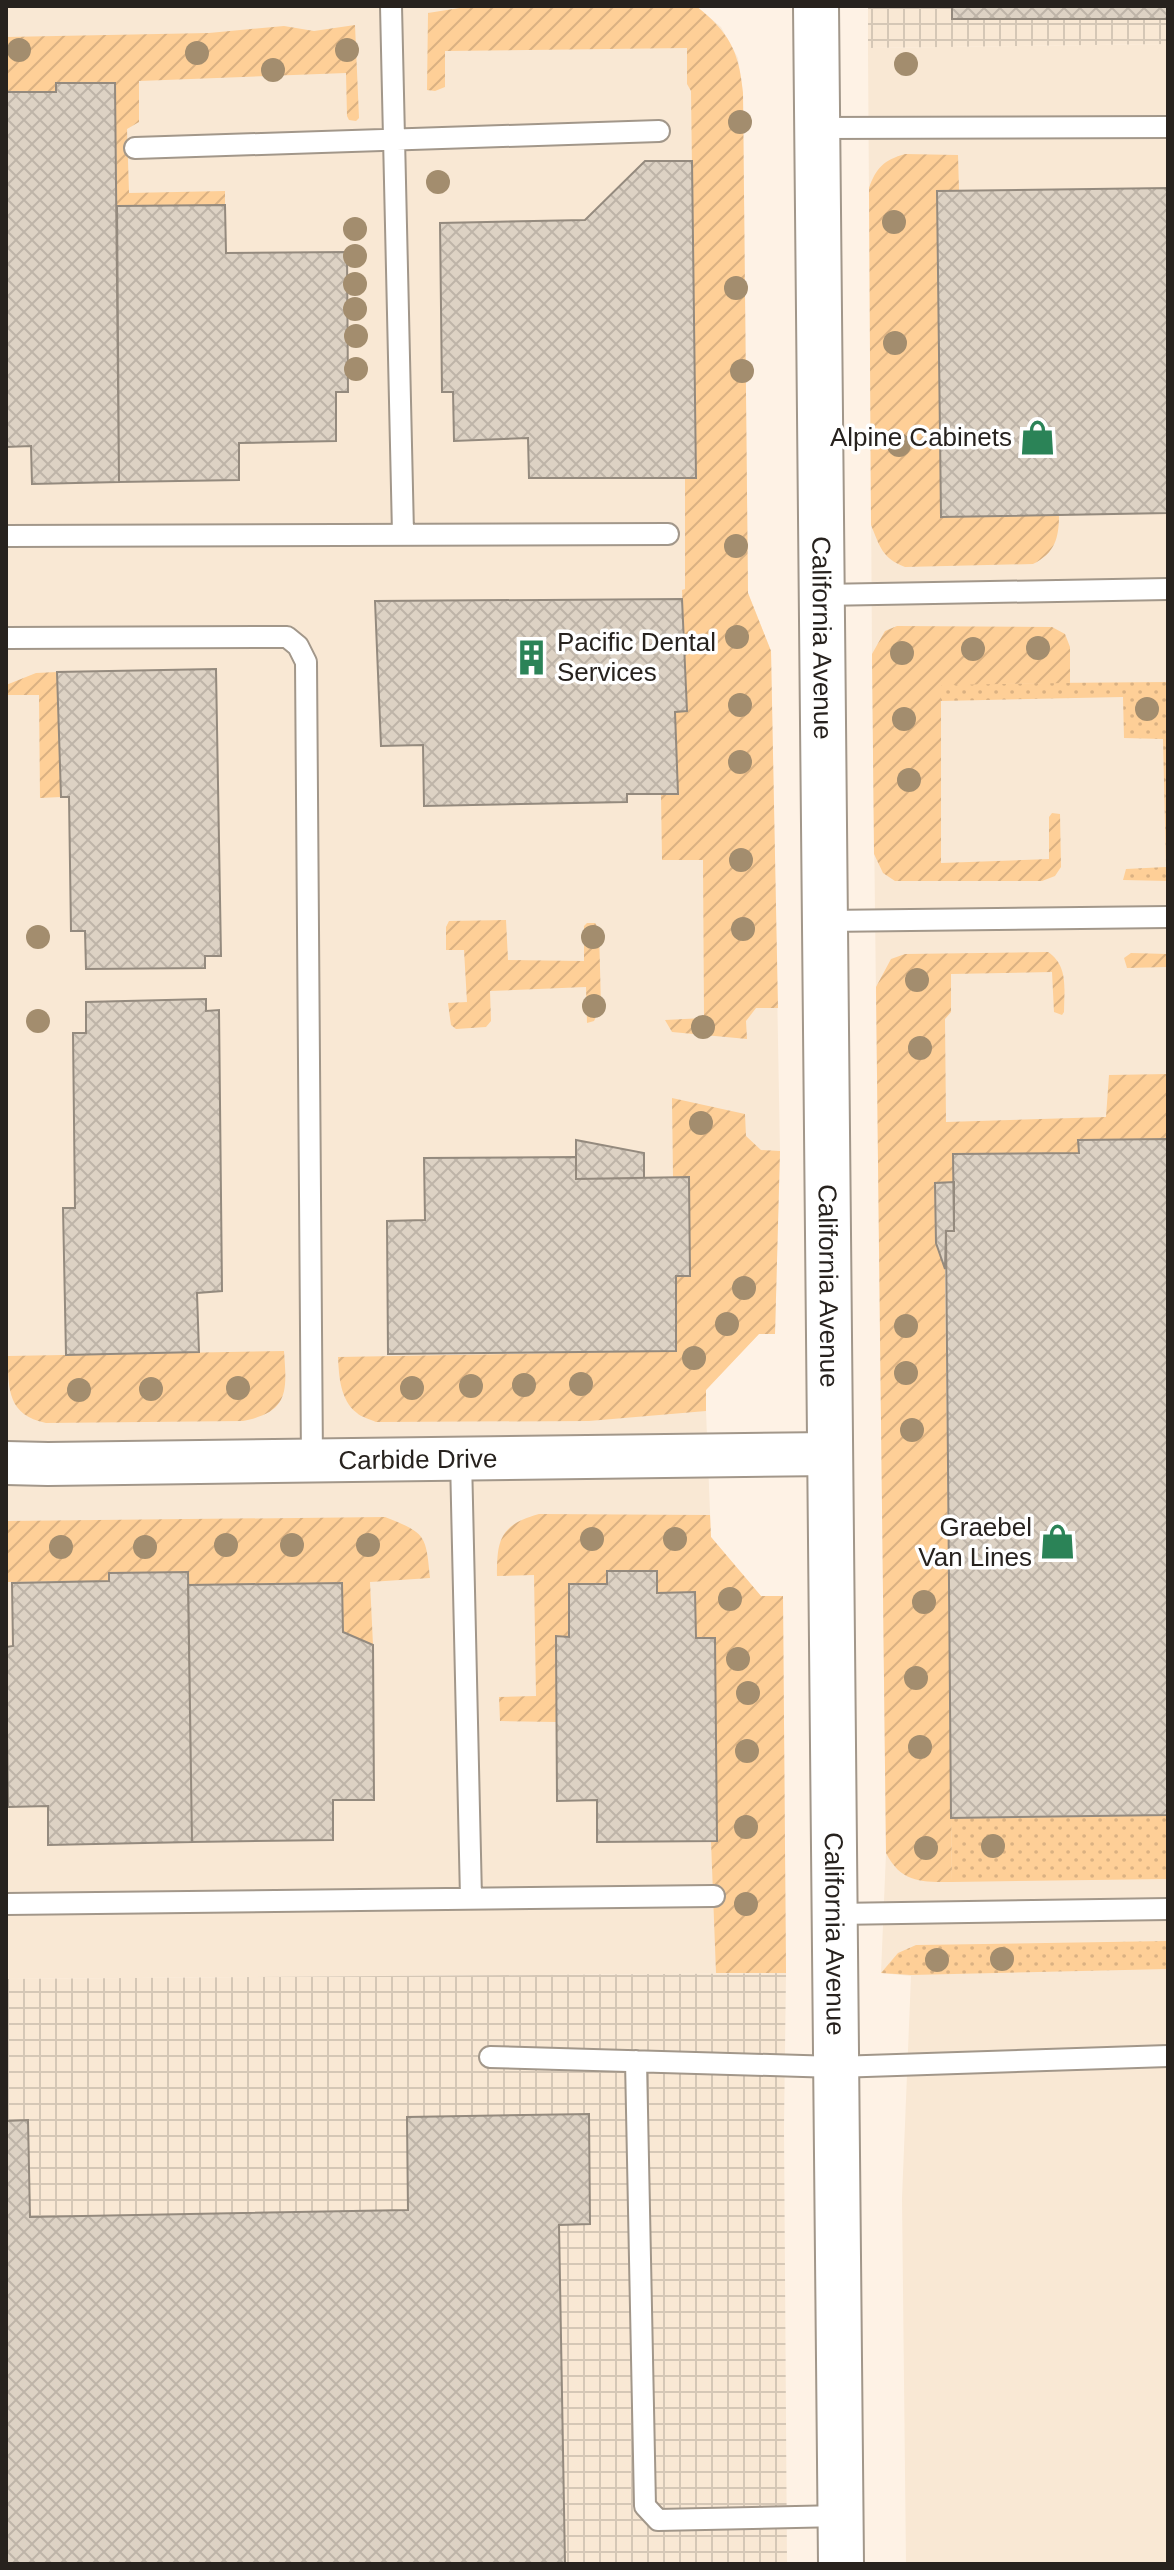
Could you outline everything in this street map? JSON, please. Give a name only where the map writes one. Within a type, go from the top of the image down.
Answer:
[{"type":"main road","name":"California Avenue","points":[[816,6],[841,2564]]},
{"type":"street","name":"Carbide Drive","points":[[6,1463],[830,1454]]},
{"type":"lane","points":[[391,6],[403,533]]},
{"type":"lane","points":[[817,128],[1168,127]]},
{"type":"lane","points":[[135,148],[659,131]]},
{"type":"lane","points":[[6,536],[668,534]]},
{"type":"lane","points":[[821,595],[1168,589]]},
{"type":"lane","points":[[6,638],[287,637],[298,646],[306,662],[312,1462]]},
{"type":"lane","points":[[825,921],[1168,917]]},
{"type":"lane","points":[[461,1459],[471,1898]]},
{"type":"lane","points":[[6,1904],[714,1896]]},
{"type":"lane","points":[[835,1914],[1168,1909]]},
{"type":"lane","points":[[490,2057],[836,2067],[1168,2056]]},
{"type":"lane","points":[[636,2061],[645,2506],[658,2520],[841,2516]]},
{"type":"shaded area","points":[[6,6],[696,6],[721,27],[738,58],[743,93],[748,593],[771,651],[780,1151],[775,1334],[759,1334],[706,1390],[706,1411],[711,1537],[761,1596],[783,1596],[786,1973],[6,1979]]},
{"type":"shaded area","points":[[472,6],[696,6],[724,34],[739,65],[743,93],[748,593],[771,651],[778,1008],[756,1008],[746,1021],[747,1039],[672,1032],[665,1020],[704,1018],[703,860],[662,860],[661,794],[675,712],[687,711],[682,590],[685,589],[685,478],[696,477],[691,91],[687,84],[687,48],[445,51],[445,87],[427,90],[428,13]]},
{"type":"shaded area","points":[[868,6],[1168,6],[1168,44],[868,48]]},
{"type":"shaded area","points":[[355,25],[359,118],[356,121],[349,120],[347,116],[346,73],[139,81],[139,122],[127,129],[129,193],[225,191],[225,205],[117,206],[115,83],[56,83],[56,92],[6,92],[6,37],[209,33],[284,26],[314,31]]},
{"type":"shaded area","points":[[1168,44],[1168,2564],[906,2564],[902,2198],[911,1976],[881,1973],[886,1853],[868,48]]},
{"type":"shaded area","points":[[905,154],[958,155],[959,190],[937,191],[941,516],[1059,515],[1058,531],[1051,550],[1033,564],[905,567],[887,556],[871,525],[869,188],[882,166]]},
{"type":"shaded area","points":[[897,626],[1052,627],[1065,634],[1070,647],[1070,683],[941,685],[941,863],[1049,859],[1049,817],[1052,813],[1060,814],[1061,867],[1055,876],[1042,881],[895,881],[883,873],[874,854],[872,654],[885,631]]},
{"type":"shaded area","points":[[57,672],[61,797],[40,798],[39,695],[6,695],[6,685],[36,673]]},
{"type":"shaded area","points":[[1168,682],[1168,881],[1123,880],[1126,869],[1166,867],[1163,739],[1124,738],[1123,697],[941,701],[941,684]]},
{"type":"shaded area","points":[[506,920],[508,960],[584,961],[584,926],[595,923],[599,929],[601,1007],[594,1021],[587,1023],[586,987],[490,991],[491,1021],[486,1027],[456,1029],[451,1025],[448,1003],[467,1002],[464,950],[446,950],[449,921]]},
{"type":"shaded area","points":[[1048,952],[1059,964],[1064,979],[1062,1015],[1054,1012],[1052,972],[951,974],[951,1012],[945,1019],[946,1122],[1106,1117],[1109,1075],[1168,1074],[1168,1139],[1079,1140],[1079,1153],[953,1154],[954,1182],[935,1183],[936,1243],[945,1269],[952,1882],[922,1881],[898,1870],[886,1853],[876,987],[891,959],[905,954]]},
{"type":"shaded area","points":[[1131,953],[1168,954],[1168,967],[1127,968],[1124,958]]},
{"type":"shaded area","points":[[672,1098],[745,1114],[746,1136],[761,1150],[780,1151],[775,1334],[759,1334],[706,1390],[706,1411],[589,1421],[376,1422],[351,1408],[342,1387],[338,1357],[676,1351],[676,1276],[690,1276],[673,1178]]},
{"type":"shaded area","points":[[284,1351],[282,1398],[269,1412],[243,1421],[46,1423],[24,1414],[17,1407],[10,1390],[8,1356]]},
{"type":"shaded area","points":[[539,1514],[710,1515],[711,1537],[761,1596],[783,1596],[786,1973],[716,1973],[711,1841],[717,1841],[715,1638],[696,1638],[695,1593],[657,1593],[657,1571],[607,1571],[607,1584],[569,1584],[569,1637],[556,1637],[556,1722],[500,1721],[499,1697],[536,1696],[534,1575],[497,1576],[498,1552],[503,1535],[509,1529]]},
{"type":"shaded area","points":[[385,1517],[409,1527],[421,1537],[427,1553],[430,1578],[370,1582],[373,1645],[343,1632],[342,1583],[188,1585],[109,1581],[6,1582],[6,1521]]},
{"type":"shaded area","points":[[1168,1815],[1168,1879],[952,1882],[951,1818]]},
{"type":"shaded area","points":[[1168,1941],[1168,1969],[911,1975],[881,1973],[898,1953],[916,1945]]},
{"type":"shaded area","points":[[786,1973],[787,2564],[6,2564],[6,1979]]},
{"type":"building","points":[[952,6],[1168,6],[1168,19],[952,19]]},
{"type":"building","points":[[56,83],[115,83],[119,482],[32,484],[31,446],[6,447],[6,92],[56,92]]},
{"type":"building","points":[[645,161],[692,161],[696,478],[529,478],[528,438],[454,441],[453,392],[442,392],[440,223],[585,220]]},
{"type":"building","points":[[1168,188],[1168,513],[941,517],[937,191]]},
{"type":"building","points":[[225,205],[226,253],[347,252],[348,392],[336,392],[336,441],[239,443],[239,480],[119,482],[117,206]]},
{"type":"building","name":"Pacific Dental Services","points":[[682,599],[687,711],[675,712],[678,794],[627,794],[627,802],[424,806],[423,745],[381,746],[375,601]]},
{"type":"building","points":[[216,669],[221,956],[205,956],[205,968],[86,969],[85,931],[71,931],[69,797],[61,797],[57,672]]},
{"type":"building","points":[[206,999],[206,1011],[219,1010],[222,1291],[197,1293],[199,1352],[66,1355],[63,1208],[75,1208],[73,1033],[86,1033],[86,1002]]},
{"type":"building","name":"Graebel Van Lines","points":[[1168,1139],[1168,1815],[951,1818],[946,1231],[954,1231],[953,1154],[1079,1153],[1078,1140]]},
{"type":"building","points":[[576,1140],[644,1153],[644,1178],[576,1179]]},
{"type":"building","points":[[576,1157],[576,1179],[689,1177],[690,1276],[676,1276],[676,1351],[388,1354],[387,1221],[425,1220],[424,1158]]},
{"type":"building","points":[[954,1182],[954,1231],[946,1231],[945,1269],[936,1243],[935,1183]]},
{"type":"building","points":[[607,1571],[657,1571],[657,1593],[695,1592],[696,1638],[715,1638],[717,1841],[597,1842],[597,1800],[557,1801],[556,1636],[569,1637],[569,1584],[607,1584]]},
{"type":"building","points":[[188,1572],[192,1842],[48,1845],[48,1806],[8,1807],[6,1647],[13,1646],[12,1583],[109,1581],[109,1573]]},
{"type":"building","points":[[342,1583],[343,1632],[373,1645],[374,1800],[333,1800],[333,1840],[192,1842],[188,1585]]},
{"type":"building","points":[[589,2114],[590,2224],[559,2225],[565,2564],[6,2564],[6,2121],[28,2120],[30,2217],[408,2210],[407,2117]]},
{"type":"place","name":"Alpine Cabinets","points":[[1038,437]]},
{"type":"place","name":"Pacific Dental Services","points":[[531,657]]},
{"type":"place","name":"Graebel Van Lines","points":[[1058,1542]]}]
